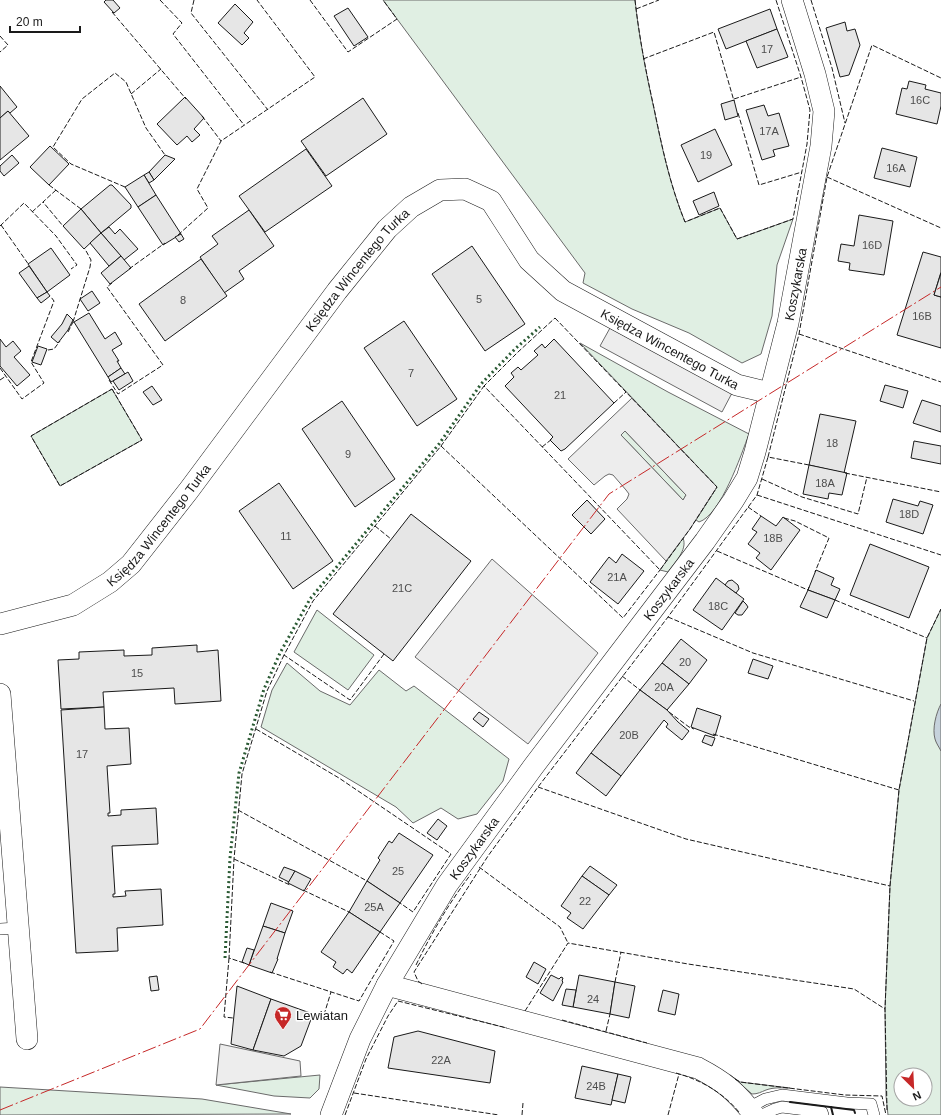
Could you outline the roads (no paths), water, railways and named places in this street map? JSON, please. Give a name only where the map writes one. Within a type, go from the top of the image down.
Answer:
[{"type":"street","name":"Koszykarska","points":[[332,1115],[360,1039],[387,985],[452,879],[533,767],[706,541],[747,478],[788,323],[821,146],[824,111],[815,74],[792,0]]},
{"type":"street","name":"Księdza Wincentego Turka","points":[[0,624],[73,605],[110,582],[131,564],[189,490],[337,291],[387,229],[412,207],[440,190],[465,189],[491,202],[529,260],[563,291],[737,385],[770,393]]},
{"type":"street","points":[[0,694],[9,928],[27,1039]]},
{"type":"street","points":[[387,985],[698,1068],[714,1076],[730,1087],[755,1113]]},
{"type":"lane","points":[[755,1113],[765,1099],[782,1095],[847,1103],[871,1104],[874,1115]]},
{"type":"lane","points":[[755,1113],[782,1107],[822,1112],[823,1115]]},
{"type":"place","name":"Lewiatan","points":[[283,1030]]}]
